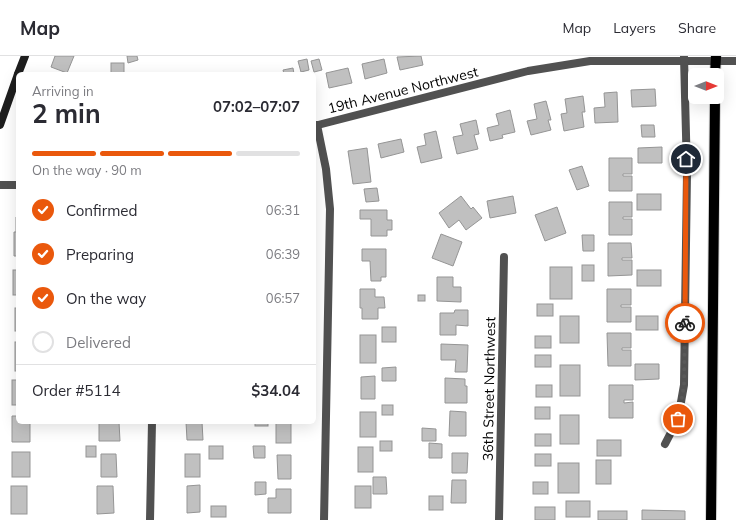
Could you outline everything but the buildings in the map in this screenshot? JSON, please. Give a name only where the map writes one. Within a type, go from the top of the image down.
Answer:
[{"type":"main road","points":[[715,68],[716,58]]},
{"type":"main road","points":[[711,520],[715,104]]},
{"type":"street","points":[[19,72],[25,56]]},
{"type":"street","points":[[665,444],[678,419],[684,385],[687,173],[684,58]]},
{"type":"street","name":"19th Avenue Northwest","points":[[316,126],[528,71],[562,64],[590,61],[684,58],[716,58],[736,61]]},
{"type":"street","points":[[0,125],[16,80]]},
{"type":"street","points":[[316,130],[327,175],[330,209],[324,520]]},
{"type":"street","points":[[0,185],[16,185]]},
{"type":"street","name":"36th Street Northwest","points":[[500,520],[504,258]]},
{"type":"street","points":[[150,520],[152,424]]},
{"type":"way so far","points":[[678,419],[684,385],[685,323]]},
{"type":"route","points":[[685,323],[686,159]]}]
